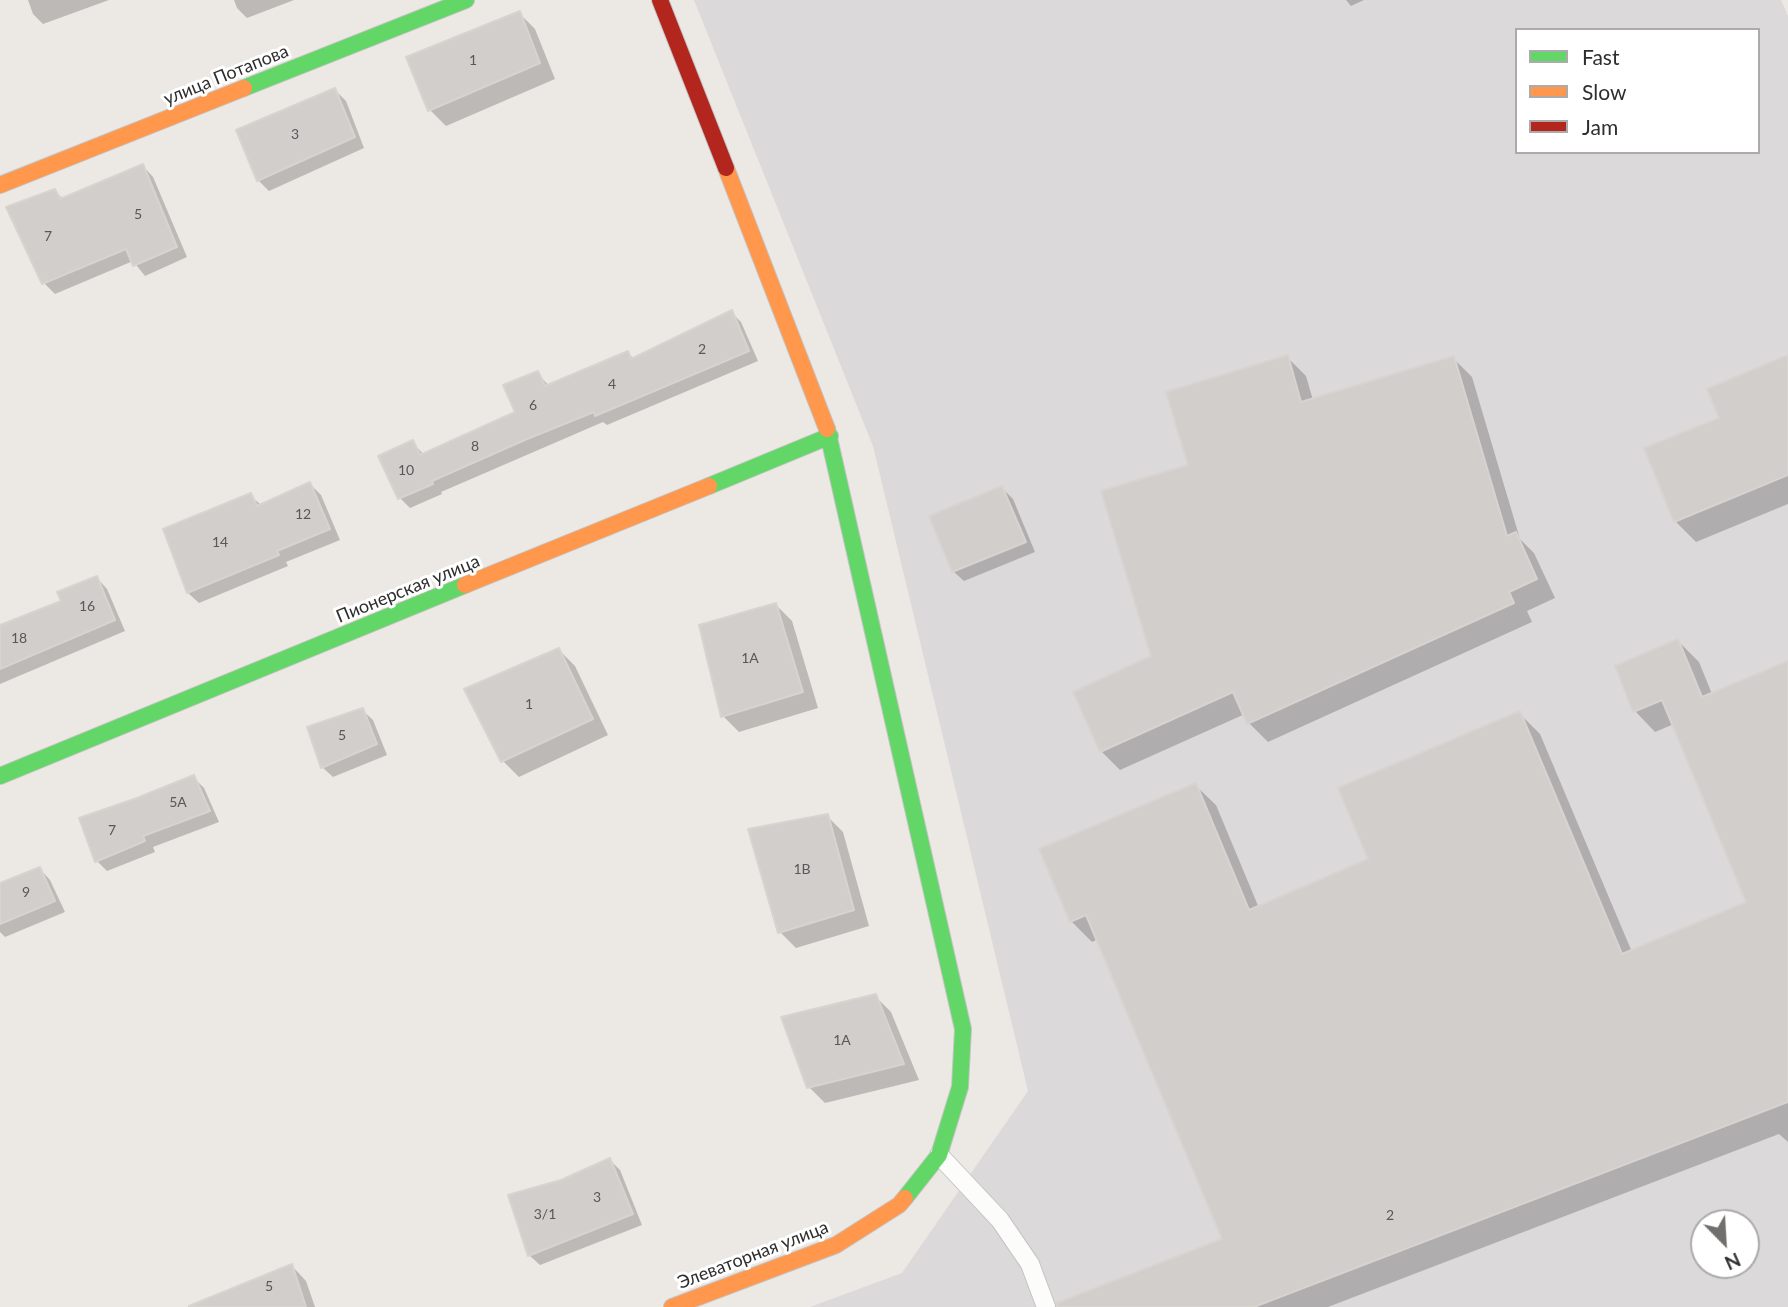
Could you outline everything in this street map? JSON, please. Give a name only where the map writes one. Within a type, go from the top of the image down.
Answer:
[{"type":"main road","name":"улица Потапова","points":[[0,185],[466,0]]},
{"type":"main road","points":[[660,0],[830,436],[963,1029],[960,1087],[939,1154]]},
{"type":"main road","name":"Пионерская улица","points":[[0,776],[830,436]]},
{"type":"main road","name":"Элеваторная улица","points":[[672,1307],[836,1245],[899,1205],[939,1154]]},
{"type":"lane","points":[[939,1154],[1000,1220],[1030,1264],[1046,1307]]},
{"type":"shaded area","points":[[694,0],[1781,0],[1788,16],[1788,1307],[810,1307],[902,1273],[1028,1091],[873,446]]},
{"type":"building","points":[[520,11],[540,63],[428,111],[406,57]]},
{"type":"building","points":[[335,88],[355,137],[257,181],[236,130]]},
{"type":"building","points":[[143,164],[177,247],[133,266],[126,249],[42,284],[6,207],[55,189],[60,199]]},
{"type":"building","points":[[732,310],[749,351],[595,416],[594,412],[527,439],[398,499],[378,456],[413,440],[420,455],[515,412],[503,385],[538,371],[545,386],[628,351],[631,359]]},
{"type":"building","points":[[1288,355],[1301,402],[1454,356],[1507,536],[1516,532],[1537,579],[1509,592],[1514,603],[1247,724],[1233,692],[1100,752],[1073,692],[1151,656],[1101,491],[1188,465],[1166,392]]},
{"type":"building","points":[[1788,355],[1788,475],[1674,522],[1644,448],[1719,418],[1707,389]]},
{"type":"building","points":[[310,482],[330,529],[277,551],[279,555],[187,593],[163,529],[251,493],[257,506]]},
{"type":"building","points":[[1002,486],[1026,542],[952,572],[929,516]]},
{"type":"building","points":[[97,576],[115,620],[0,669],[0,625],[61,601],[57,592]]},
{"type":"building","points":[[776,603],[803,692],[721,717],[699,625]]},
{"type":"building","points":[[1678,639],[1702,697],[1788,661],[1788,1102],[1254,1307],[1057,1307],[1057,1303],[1222,1239],[1086,915],[1070,922],[1039,849],[1196,783],[1249,910],[1368,859],[1338,788],[1520,711],[1622,954],[1746,902],[1662,700],[1633,712],[1615,666]]},
{"type":"building","points":[[559,648],[593,719],[501,762],[464,689]]},
{"type":"building","points":[[363,708],[377,744],[321,768],[307,727]]},
{"type":"building","points":[[194,775],[210,811],[143,836],[145,841],[95,862],[79,818]]},
{"type":"building","points":[[828,814],[854,910],[778,933],[748,829]]},
{"type":"building","points":[[40,867],[55,901],[0,924],[0,883]]},
{"type":"building","points":[[876,994],[904,1064],[807,1088],[781,1017]]},
{"type":"building","points":[[610,1158],[633,1214],[528,1256],[508,1195],[561,1180]]},
{"type":"building","points":[[292,1264],[306,1307],[189,1307],[189,1306]]},
{"type":"traffic: fast","points":[[244,88],[466,0]]},
{"type":"traffic: fast","points":[[827,429],[963,1029],[960,1087],[939,1155],[905,1198]]},
{"type":"traffic: fast","points":[[709,486],[830,436]]},
{"type":"traffic: fast","points":[[0,776],[465,585]]},
{"type":"traffic: slow","points":[[0,185],[244,88]]},
{"type":"traffic: slow","points":[[726,168],[827,429]]},
{"type":"traffic: slow","points":[[465,585],[709,486]]},
{"type":"traffic: slow","points":[[672,1307],[836,1245],[899,1205],[905,1198]]},
{"type":"traffic: jam","points":[[660,0],[726,168]]}]
